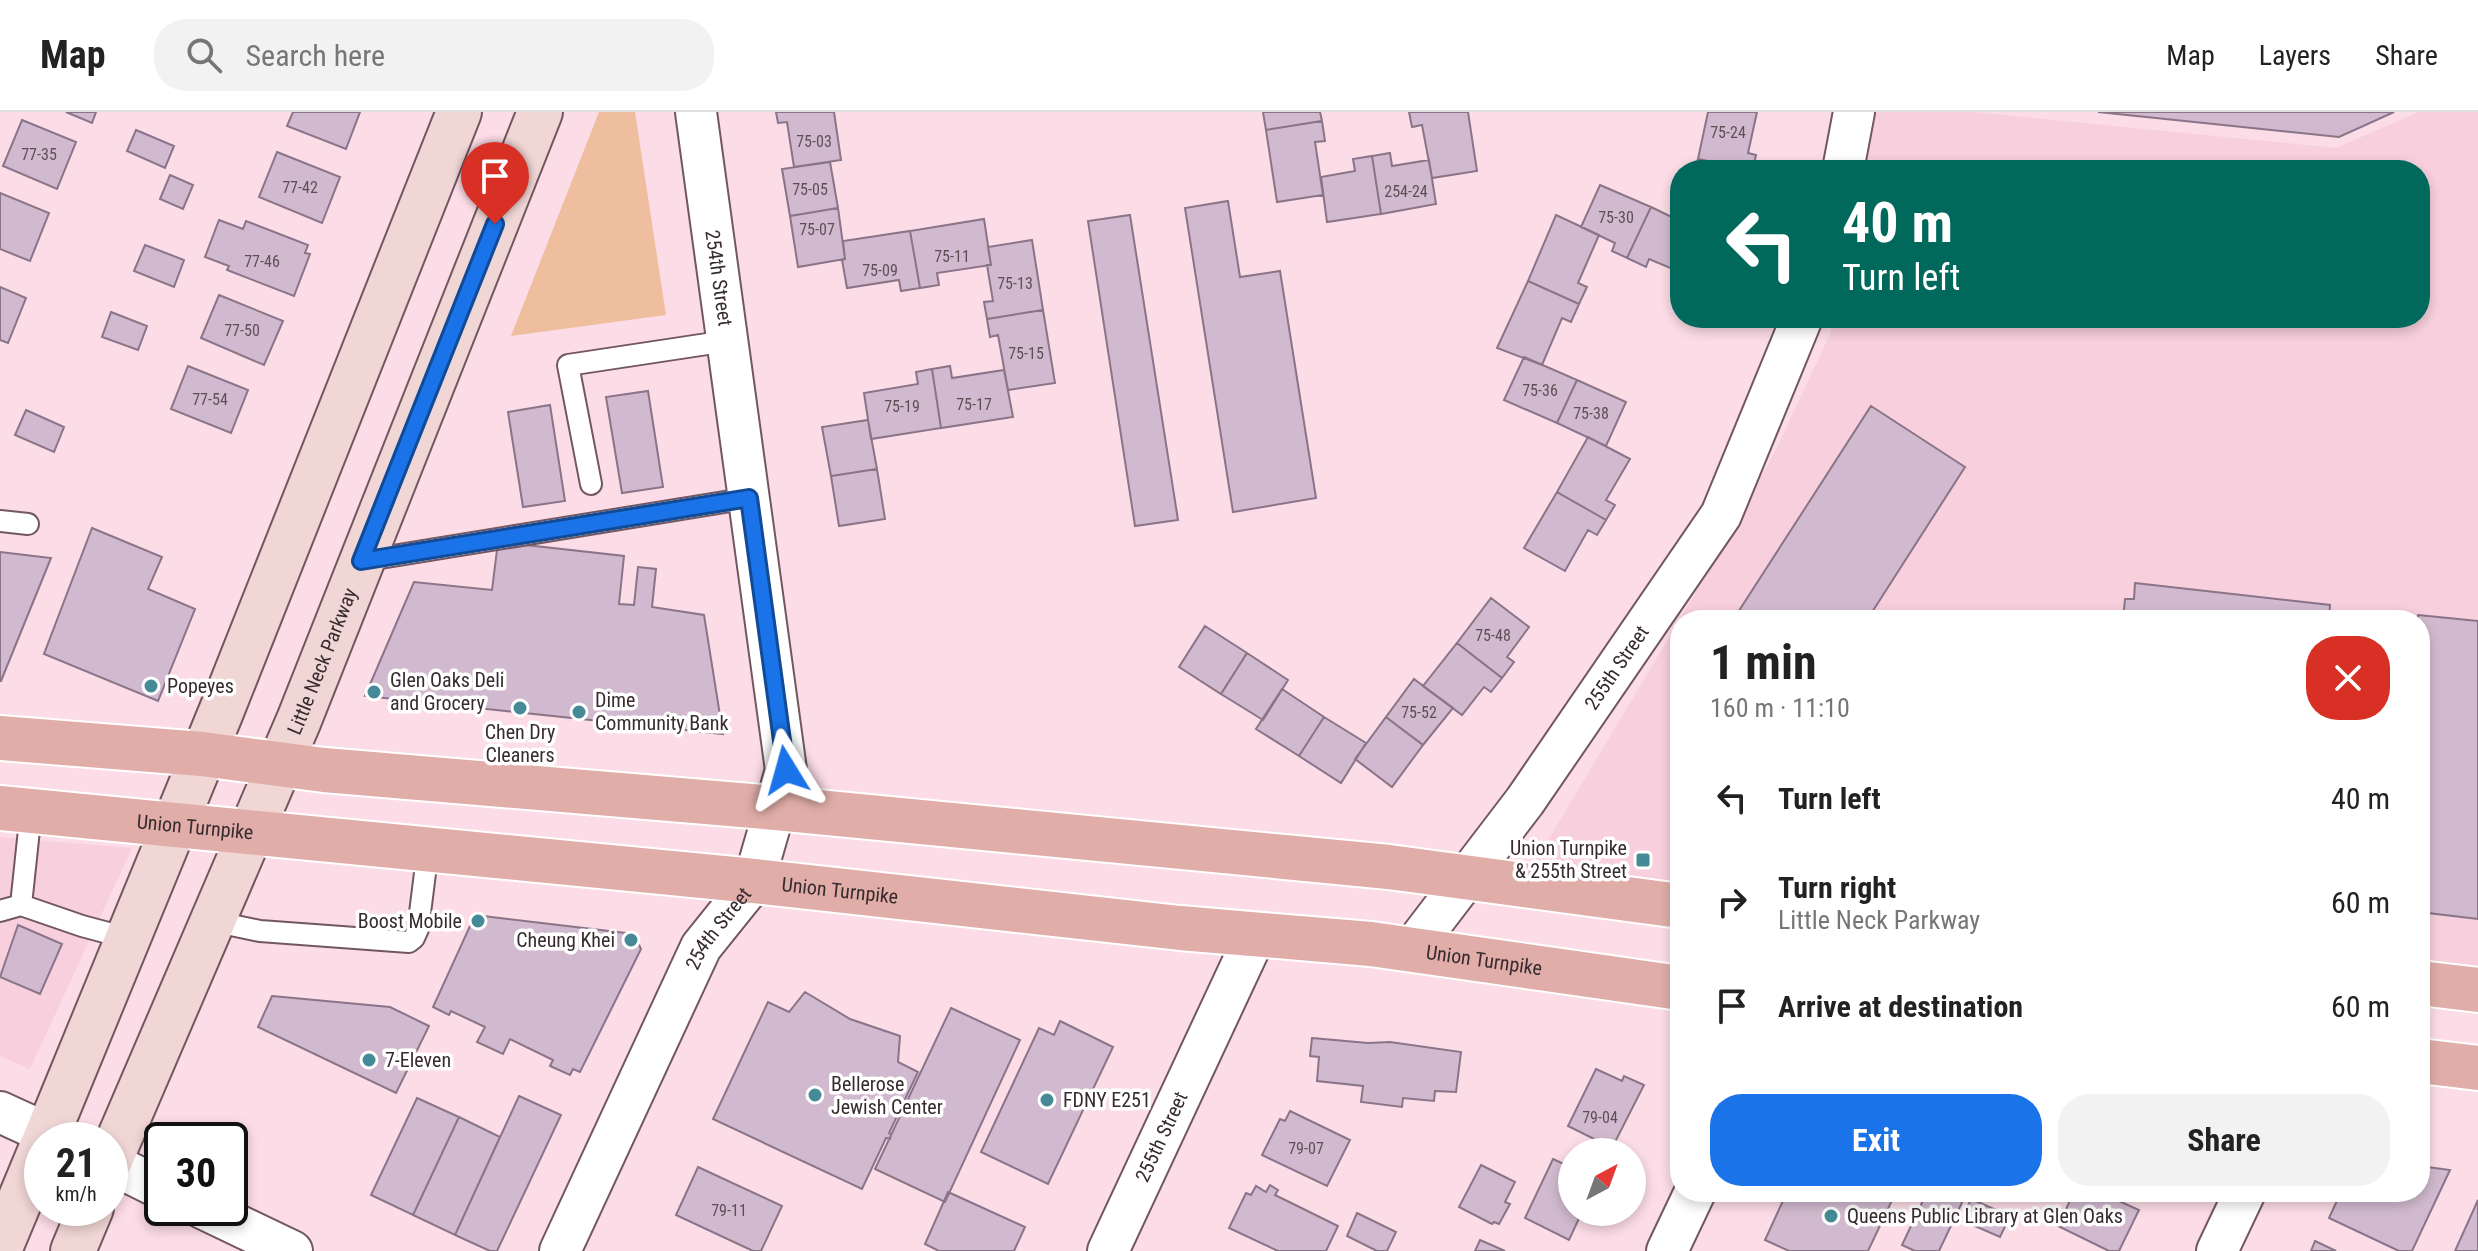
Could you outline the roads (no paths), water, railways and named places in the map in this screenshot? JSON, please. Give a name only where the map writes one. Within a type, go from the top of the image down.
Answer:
[{"type":"main road","points":[[56,1122],[459,112]]},
{"type":"main road","name":"Little Neck Parkway","points":[[127,1122],[280,765],[540,112]]},
{"type":"main road","points":[[0,738],[202,754],[280,765],[776,808],[1389,867],[1670,905]]},
{"type":"main road","name":"Union Turnpike","points":[[16,809],[1412,949],[1670,987]]},
{"type":"main road","points":[[2430,984],[2478,990]]},
{"type":"main road","points":[[2430,1062],[2478,1068]]},
{"type":"main road","points":[[0,1248],[24,1195]]},
{"type":"main road","points":[[73,1251],[83,1226]]},
{"type":"street","name":"254th Street","points":[[560,1251],[701,947],[754,881],[786,770],[696,112]]},
{"type":"street","points":[[1845,160],[1854,112]]},
{"type":"street","name":"255th Street","points":[[1412,949],[1525,801],[1721,515],[1798,328]]},
{"type":"street","name":"255th Street","points":[[1108,1251],[1256,934]]},
{"type":"street","points":[[0,1112],[24,1126]]},
{"type":"street","points":[[1667,1251],[1690,1202]]},
{"type":"street","points":[[2217,1251],[2240,1202]]},
{"type":"street","points":[[240,1226],[292,1251]]},
{"type":"lane","points":[[591,484],[568,365],[727,341]]},
{"type":"lane","points":[[361,561],[749,498]]},
{"type":"lane","points":[[0,521],[28,524]]},
{"type":"lane","points":[[16,809],[21,905]]},
{"type":"lane","points":[[212,921],[260,931],[409,942],[418,929],[428,849]]},
{"type":"lane","points":[[0,911],[21,905],[127,938]]},
{"type":"place","name":"Popeyes","points":[[151,686]]},
{"type":"place","name":"Glen Oaks Deli and Grocery","points":[[374,692]]},
{"type":"place","name":"Chen Dry Cleaners","points":[[520,708]]},
{"type":"place","name":"Dime Community Bank","points":[[579,712]]},
{"type":"place","name":"Union Turnpike & 255th Street","points":[[1643,860]]},
{"type":"place","name":"Boost Mobile","points":[[478,921]]},
{"type":"place","name":"Cheung Khei","points":[[631,940]]},
{"type":"place","name":"7-Eleven","points":[[369,1060]]},
{"type":"place","name":"Bellerose Jewish Center","points":[[815,1095]]},
{"type":"place","name":"FDNY E251","points":[[1047,1100]]},
{"type":"place","name":"Queens Public Library at Glen Oaks","points":[[1831,1216]]}]
